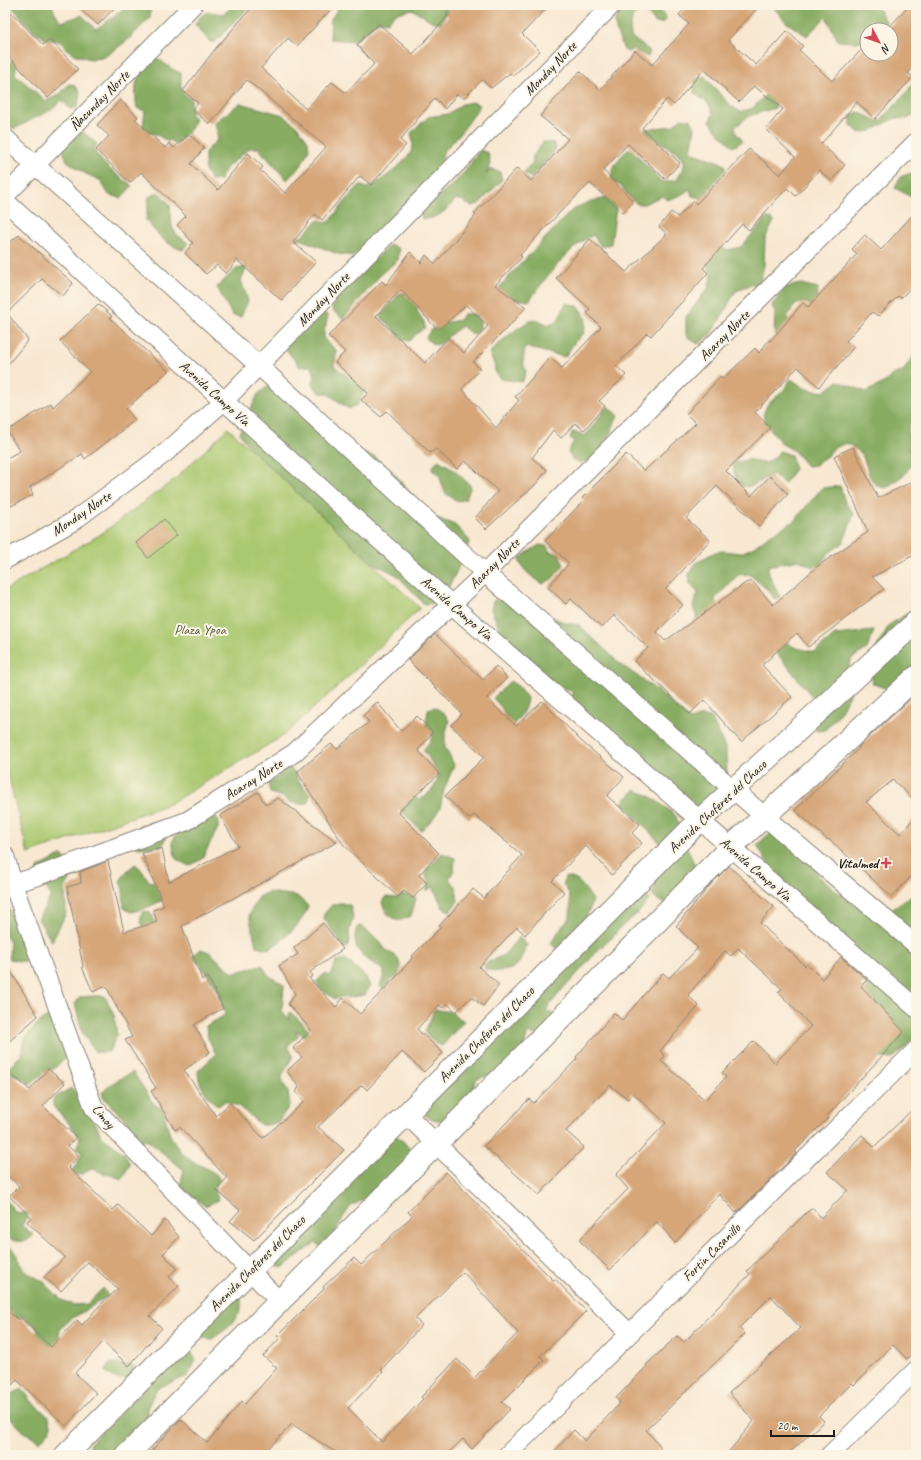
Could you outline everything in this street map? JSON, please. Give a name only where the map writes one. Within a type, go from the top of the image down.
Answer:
[{"type":"street","name":"Ñacunday Norte","points":[[5,196],[193,5]]},
{"type":"street","name":"Monday Norte","points":[[5,560],[72,522],[164,454],[224,401],[612,5]]},
{"type":"street","points":[[5,138],[34,166],[258,365],[485,573],[734,790],[916,945]]},
{"type":"street","name":"Acaray Norte","points":[[9,885],[187,821],[294,753],[485,573],[916,142]]},
{"type":"street","name":"Avenida Campo Vía","points":[[5,201],[224,401],[452,605],[916,1008]]},
{"type":"street","name":"Avenida Choferes del Chaco","points":[[66,1455],[700,820],[916,622]]},
{"type":"street","points":[[127,1455],[731,847],[916,677]]},
{"type":"street","name":"Limoy","points":[[5,856],[9,885],[94,1108],[249,1272],[279,1301]]},
{"type":"street","name":"Fortin Casanillo","points":[[507,1455],[916,1050]]},
{"type":"street","points":[[406,1114],[629,1333]]},
{"type":"street","points":[[830,1455],[916,1370]]},
{"type":"green space","points":[[644,4],[654,6],[663,13],[667,19],[662,23],[655,23],[649,15],[641,10],[633,16],[630,27],[631,37],[650,51],[648,57],[633,49],[628,52],[624,50],[614,21],[624,5]]},
{"type":"green space","points":[[10,5],[53,5],[53,9],[61,22],[82,15],[96,29],[116,15],[126,5],[151,5],[150,18],[128,40],[106,56],[91,59],[76,55],[69,51],[59,41],[45,39],[33,30]]},
{"type":"green space","points":[[233,5],[251,5],[215,42],[210,42],[195,24],[206,13],[213,12],[222,14]]},
{"type":"green space","points":[[340,5],[450,5],[441,23],[433,22],[412,9],[395,14],[388,22],[379,21],[354,41],[330,39],[331,19]]},
{"type":"green space","points":[[775,5],[876,5],[886,22],[859,22],[859,42],[838,41],[826,17],[807,36],[786,22],[773,7]]},
{"type":"green space","points":[[16,55],[17,64],[15,74],[46,101],[60,94],[69,84],[74,85],[80,91],[78,107],[70,109],[62,100],[53,109],[14,129],[5,123],[5,69]]},
{"type":"green space","points":[[155,57],[181,73],[181,85],[184,94],[191,99],[191,115],[195,118],[191,129],[175,145],[170,140],[168,142],[152,133],[142,134],[145,111],[137,108],[135,93],[137,80],[140,73]]},
{"type":"green space","points":[[704,76],[729,104],[740,112],[753,108],[772,88],[776,92],[775,108],[749,116],[735,127],[736,133],[743,141],[733,147],[716,130],[710,121],[713,113],[708,103],[694,93],[695,80]]},
{"type":"green space","points":[[916,78],[916,113],[908,119],[895,118],[871,131],[859,133],[851,125],[851,116],[858,112],[880,121],[895,106]]},
{"type":"green space","points":[[472,102],[480,105],[463,130],[443,152],[442,170],[421,193],[414,193],[354,256],[338,254],[300,239],[290,240],[293,237],[302,236],[318,220],[328,223],[360,185],[367,188],[379,181],[401,164],[413,146],[411,133],[428,117],[448,114],[462,104]]},
{"type":"green space","points":[[240,103],[283,115],[297,126],[308,141],[309,149],[301,166],[287,180],[258,148],[250,148],[227,167],[220,180],[212,181],[205,171],[205,152],[218,139],[215,122]]},
{"type":"green space","points":[[681,118],[691,120],[695,128],[691,152],[725,165],[725,170],[708,190],[706,199],[692,196],[690,189],[681,195],[667,200],[662,196],[644,204],[637,204],[622,187],[612,180],[612,171],[614,166],[630,148],[662,182],[677,180],[685,164],[682,157],[651,136],[645,129],[673,126]]},
{"type":"green space","points":[[75,125],[97,144],[93,150],[103,162],[132,186],[121,198],[109,195],[100,180],[86,174],[67,161],[63,150]]},
{"type":"green space","points":[[543,142],[554,143],[556,149],[531,178],[525,174],[524,171],[532,165],[533,156]]},
{"type":"green space","points":[[480,150],[488,153],[490,164],[486,174],[490,169],[500,172],[502,180],[479,204],[472,206],[464,203],[466,198],[464,201],[456,199],[441,214],[433,218],[422,219],[420,211],[461,176]]},
{"type":"green space","points":[[911,173],[916,173],[916,192],[911,197],[895,188],[900,177]]},
{"type":"green space","points":[[158,192],[170,204],[172,227],[176,234],[188,243],[183,250],[167,242],[146,220],[149,197]]},
{"type":"green space","points":[[609,198],[616,208],[611,244],[601,247],[593,235],[583,241],[558,264],[529,301],[507,298],[494,294],[571,211],[589,202]]},
{"type":"green space","points":[[767,217],[774,221],[765,239],[764,265],[760,283],[744,287],[735,292],[710,335],[698,344],[686,336],[686,317],[708,288],[712,275],[707,264],[708,249],[718,247],[728,250],[741,247]]},
{"type":"green space","points":[[390,244],[399,249],[398,260],[383,272],[343,319],[332,310],[335,299]]},
{"type":"green space","points":[[247,267],[241,280],[248,301],[241,317],[232,315],[217,287],[236,269]]},
{"type":"green space","points":[[801,284],[818,288],[815,314],[809,304],[803,302],[795,305],[787,317],[788,321],[778,339],[774,332],[775,313],[772,305],[786,287]]},
{"type":"green space","points":[[400,293],[407,294],[417,304],[417,311],[424,322],[425,328],[416,334],[410,341],[401,340],[391,326],[380,317]]},
{"type":"green space","points":[[566,303],[578,306],[586,318],[584,333],[574,343],[565,357],[525,347],[523,361],[526,372],[522,382],[501,379],[495,373],[495,366],[489,353],[510,334],[529,321],[536,320],[549,325],[558,320]]},
{"type":"green space","points":[[324,313],[328,316],[324,339],[337,351],[334,366],[347,376],[357,374],[367,386],[358,404],[349,409],[327,393],[320,393],[312,385],[315,375],[311,366],[300,367],[288,352],[284,342],[318,315]]},
{"type":"green space","points":[[464,314],[474,314],[480,322],[480,329],[473,335],[462,326],[444,341],[436,345],[426,338],[435,327],[444,323],[459,320]]},
{"type":"green space","points":[[916,352],[916,418],[910,423],[908,434],[912,463],[905,474],[886,488],[876,485],[870,477],[862,455],[848,444],[846,443],[834,448],[816,465],[807,466],[793,450],[782,444],[766,424],[763,415],[767,405],[784,390],[791,379],[806,389],[824,392],[838,381],[866,392],[887,381],[891,376],[904,370]]},
{"type":"green space","points":[[278,378],[359,452],[375,457],[396,475],[427,514],[455,525],[470,541],[454,577],[440,603],[424,604],[397,575],[371,562],[251,449],[239,433],[258,394]]},
{"type":"green space","points":[[608,406],[618,416],[600,451],[592,459],[580,463],[572,459],[568,452],[574,441],[570,438],[572,432],[585,436]]},
{"type":"green space","name":"Plaza Ypoa","points":[[228,428],[420,608],[283,736],[169,804],[28,854],[5,763],[5,590],[101,534],[175,479]]},
{"type":"green space","points":[[780,451],[791,455],[795,469],[784,484],[773,474],[754,485],[748,486],[739,482],[735,476],[733,466],[735,463],[749,459],[764,463],[773,459]]},
{"type":"green space","points":[[438,460],[452,468],[471,486],[466,499],[457,501],[445,493],[439,475],[431,469]]},
{"type":"green space","points":[[840,486],[845,502],[854,514],[843,543],[830,552],[819,565],[813,567],[799,560],[768,566],[769,574],[780,597],[775,599],[768,590],[749,574],[738,575],[715,599],[719,614],[697,620],[693,606],[698,593],[690,584],[689,574],[697,562],[715,552],[723,551],[741,553],[754,547],[767,537],[794,521],[822,488]]},
{"type":"green space","points":[[539,545],[547,546],[549,551],[559,554],[564,565],[552,579],[543,584],[522,567],[519,558]]},
{"type":"green space","points":[[506,598],[566,623],[579,625],[619,663],[658,691],[690,720],[701,716],[711,717],[726,750],[727,771],[720,802],[697,818],[682,820],[672,805],[671,780],[636,757],[571,700],[573,692],[557,685],[509,651],[491,609],[493,601]]},
{"type":"green space","points":[[916,608],[916,678],[895,692],[872,683],[871,658],[889,625]]},
{"type":"green space","points":[[874,631],[867,649],[851,659],[849,674],[851,692],[839,714],[825,730],[817,731],[807,717],[814,699],[776,652],[774,636],[796,648],[815,652],[835,635]]},
{"type":"green space","points":[[510,681],[518,686],[527,698],[522,713],[512,726],[501,707],[493,698]]},
{"type":"green space","points":[[435,707],[445,714],[449,721],[445,736],[445,748],[454,765],[444,790],[440,808],[432,820],[421,831],[400,810],[411,794],[419,800],[432,790],[438,779],[439,774],[423,750],[431,740],[433,732],[426,725],[428,709]]},
{"type":"green space","points":[[288,765],[310,794],[308,803],[299,804],[288,802],[283,797],[270,793],[268,783],[273,781],[280,774],[280,766]]},
{"type":"green space","points":[[635,790],[650,796],[676,816],[680,831],[695,866],[694,875],[664,904],[652,896],[658,875],[672,858],[622,802]]},
{"type":"green space","points":[[213,814],[219,820],[218,828],[202,859],[189,866],[176,859],[172,842],[178,832]]},
{"type":"green space","points":[[153,822],[164,826],[166,838],[162,846],[138,848],[133,838],[139,826]]},
{"type":"green space","points":[[787,832],[810,860],[818,875],[846,899],[861,909],[877,915],[893,908],[916,892],[916,1035],[904,1049],[891,1059],[872,1057],[862,1020],[867,992],[865,981],[859,965],[775,877],[757,845],[770,833]]},
{"type":"green space","points":[[442,853],[455,858],[454,870],[449,879],[456,886],[458,901],[450,911],[443,908],[433,887],[426,891],[429,884],[426,872]]},
{"type":"green space","points":[[62,855],[76,870],[65,888],[66,913],[52,942],[38,919],[51,896],[44,884],[35,877],[38,868]]},
{"type":"green space","points":[[135,864],[140,868],[150,882],[165,878],[171,882],[172,894],[152,905],[131,912],[124,908],[123,890],[120,881],[126,872]]},
{"type":"green space","points":[[565,877],[578,881],[592,899],[591,906],[585,919],[564,949],[555,948],[551,943],[560,929],[570,918],[570,897],[563,886]]},
{"type":"green space","points":[[268,892],[297,896],[308,906],[298,925],[269,949],[256,946],[249,915],[258,897]]},
{"type":"green space","points":[[403,894],[416,898],[411,916],[397,920],[388,915],[382,902],[385,897],[398,898]]},
{"type":"green space","points":[[5,896],[18,929],[25,962],[9,959],[10,941],[5,935]]},
{"type":"green space","points":[[634,896],[650,899],[639,912],[599,949],[564,987],[546,1010],[560,1018],[549,1038],[528,1033],[518,1065],[507,1076],[489,1075],[477,1079],[470,1094],[479,1105],[467,1120],[432,1120],[424,1114],[420,1109]]},
{"type":"green space","points":[[341,903],[350,905],[353,916],[349,933],[350,941],[347,948],[342,944],[324,919],[324,914],[333,904]]},
{"type":"green space","points":[[143,911],[149,912],[152,915],[163,940],[142,926],[141,917]]},
{"type":"green space","points":[[361,926],[380,942],[386,950],[398,958],[401,967],[397,976],[390,980],[384,989],[380,986],[384,970],[365,958],[357,948],[355,935],[357,927]]},
{"type":"green space","points":[[519,937],[527,945],[519,963],[516,966],[503,971],[485,969],[484,965],[504,955]]},
{"type":"green space","points":[[201,949],[209,952],[233,973],[262,965],[268,975],[284,985],[282,1011],[291,1021],[289,1016],[290,1012],[298,1019],[307,1028],[317,1044],[318,1048],[296,1030],[298,1036],[288,1046],[293,1056],[281,1078],[288,1092],[290,1105],[278,1122],[268,1125],[261,1125],[238,1106],[225,1101],[218,1106],[210,1099],[201,1086],[198,1071],[216,1054],[208,1038],[206,1026],[225,1015],[219,992],[201,965],[192,957]]},
{"type":"green space","points":[[345,959],[366,977],[370,987],[365,995],[347,998],[345,996],[335,999],[321,989],[316,982],[324,974],[330,976],[336,961]]},
{"type":"green space","points":[[105,996],[114,1015],[117,1035],[109,1052],[95,1052],[82,1032],[75,1004],[80,997]]},
{"type":"green space","points":[[435,1009],[450,1012],[464,1021],[442,1046],[432,1040],[425,1031]]},
{"type":"green space","points":[[53,1015],[71,1047],[64,1059],[53,1070],[48,1069],[30,1084],[20,1077],[5,1071],[21,1055],[24,1039],[35,1026],[42,1020]]},
{"type":"green space","points":[[133,1072],[154,1104],[163,1110],[170,1135],[180,1151],[193,1162],[217,1175],[220,1180],[214,1189],[219,1200],[205,1206],[180,1186],[184,1170],[148,1141],[138,1140],[124,1118],[104,1099],[102,1092],[116,1081]]},
{"type":"green space","points":[[71,1088],[83,1097],[102,1137],[124,1153],[130,1164],[122,1179],[92,1169],[82,1174],[71,1174],[82,1153],[76,1149],[80,1139],[73,1128],[53,1106],[53,1099]]},
{"type":"green space","points":[[390,1130],[404,1142],[413,1153],[396,1183],[351,1206],[324,1252],[316,1242],[282,1268],[267,1263]]},
{"type":"green space","points":[[5,1198],[15,1212],[24,1213],[31,1205],[33,1210],[26,1218],[22,1226],[34,1235],[27,1240],[20,1242],[5,1236]]},
{"type":"green space","points":[[5,1244],[12,1248],[19,1258],[23,1270],[44,1282],[62,1300],[73,1305],[87,1304],[103,1288],[108,1296],[68,1321],[60,1330],[55,1356],[33,1343],[38,1330],[33,1324],[21,1316],[9,1325],[5,1321],[10,1309],[5,1307]]},
{"type":"green space","points":[[241,1297],[241,1311],[228,1328],[212,1339],[203,1338],[202,1332],[225,1302]]},
{"type":"green space","points":[[187,1345],[196,1360],[188,1376],[157,1388],[149,1404],[146,1420],[138,1434],[126,1446],[106,1455],[93,1455],[89,1444]]},
{"type":"green space","points":[[110,1363],[134,1366],[132,1377],[124,1379],[114,1378],[105,1371]]},
{"type":"green space","points":[[22,1389],[30,1401],[48,1415],[52,1427],[40,1442],[23,1431],[10,1418],[5,1418],[5,1397]]},
{"type":"building","points":[[76,5],[117,5],[98,25]]},
{"type":"building","points":[[254,5],[335,5],[297,46],[288,38],[261,68],[306,109],[332,82],[346,93],[374,64],[357,45],[379,24],[413,54],[448,16],[446,14],[454,5],[549,5],[522,34],[540,51],[513,76],[510,73],[491,88],[482,80],[464,98],[457,94],[445,109],[435,98],[400,140],[406,145],[371,185],[360,176],[322,220],[315,214],[293,242],[316,262],[281,300],[237,260],[226,274],[217,265],[206,274],[185,253],[193,243],[177,225],[186,216],[141,172],[130,183],[96,150],[109,136],[97,125],[120,100],[138,117],[135,119],[165,148],[169,143],[174,148],[189,134],[204,148],[191,164],[218,190],[248,153],[263,167],[260,170],[285,193],[326,147],[247,80],[210,124],[192,110],[198,103],[183,91],[216,48]]},
{"type":"building","points":[[688,5],[760,5],[728,40],[756,65],[787,31],[803,46],[799,50],[832,81],[859,52],[859,62],[899,62],[899,22],[894,22],[910,5],[916,5],[916,65],[908,73],[913,77],[875,119],[857,102],[821,144],[845,165],[831,181],[819,170],[796,196],[787,188],[749,230],[742,224],[703,268],[708,273],[651,336],[647,333],[616,366],[626,375],[599,401],[605,406],[584,430],[575,423],[561,438],[553,430],[532,458],[547,470],[535,485],[486,529],[475,518],[498,491],[465,461],[457,469],[436,449],[430,453],[387,411],[381,417],[361,400],[368,393],[335,362],[345,352],[328,336],[382,281],[386,285],[410,252],[421,263],[426,255],[435,264],[476,215],[474,214],[517,168],[531,181],[568,139],[540,116],[580,71],[600,90],[635,50],[652,65],[689,24],[679,15]],"holes":[[[704,69],[739,102],[754,86],[783,109],[766,129],[795,157],[780,175],[749,149],[696,204],[694,201],[678,217],[671,212],[659,227],[667,234],[626,272],[590,239],[556,278],[590,309],[587,313],[601,327],[562,368],[550,358],[515,397],[519,400],[496,428],[462,389],[480,369],[473,362],[526,307],[495,285],[522,257],[520,255],[562,210],[590,183],[623,213],[633,201],[603,170],[628,144],[665,179],[680,163],[642,128],[667,99],[674,105]],[[401,290],[438,330],[466,305],[488,326],[464,353],[448,338],[425,363],[376,316]]]},
{"type":"building","points":[[5,6],[43,45],[49,39],[78,69],[48,98],[5,53]]},
{"type":"building","points":[[916,211],[916,282],[901,298],[898,296],[878,316],[872,312],[846,341],[854,347],[819,387],[798,367],[755,412],[770,428],[726,471],[751,496],[770,476],[788,494],[759,526],[717,486],[686,518],[710,540],[666,589],[683,605],[657,632],[665,641],[747,582],[753,582],[773,605],[819,565],[868,532],[834,456],[853,447],[878,498],[916,480],[916,554],[872,577],[884,589],[808,647],[797,633],[762,665],[792,697],[741,742],[704,700],[690,714],[634,661],[648,648],[614,615],[602,628],[571,599],[566,604],[548,587],[569,563],[545,541],[584,500],[582,498],[626,454],[644,471],[696,423],[686,414],[721,376],[723,379],[755,348],[759,353],[803,303],[808,307],[857,254],[852,249],[865,235],[881,250]]},
{"type":"building","points":[[19,235],[73,283],[63,296],[42,279],[7,313],[28,340],[5,368],[5,246]]},
{"type":"building","points":[[98,304],[112,316],[110,318],[168,371],[126,409],[135,420],[85,459],[82,454],[30,487],[33,495],[5,509],[5,459],[20,451],[7,431],[51,403],[53,407],[90,372],[60,341]]},
{"type":"building","points":[[164,519],[177,535],[148,558],[136,543]]},
{"type":"building","points":[[435,634],[483,680],[496,666],[507,678],[487,698],[516,726],[542,701],[582,742],[624,777],[607,796],[640,824],[632,833],[642,843],[612,875],[586,846],[552,881],[564,892],[525,935],[517,927],[479,967],[499,985],[483,1006],[471,997],[456,1012],[447,1003],[443,1008],[439,1005],[417,1029],[443,1053],[424,1072],[402,1052],[367,1090],[362,1085],[318,1127],[344,1150],[254,1240],[230,1221],[240,1210],[216,1190],[227,1178],[180,1127],[175,1130],[151,1091],[156,1088],[125,1040],[132,1037],[106,986],[93,992],[82,967],[67,887],[81,883],[80,872],[108,861],[124,932],[157,922],[153,910],[164,906],[142,853],[162,848],[169,882],[238,846],[220,816],[258,792],[266,805],[278,798],[337,842],[182,926],[202,980],[208,977],[223,1008],[194,1025],[210,1052],[184,1070],[216,1116],[230,1103],[263,1138],[304,1102],[296,1092],[299,1087],[287,1071],[302,1057],[293,1048],[311,1030],[288,1004],[295,994],[279,966],[298,954],[294,948],[323,923],[343,949],[310,972],[313,976],[309,978],[336,1007],[343,998],[360,1014],[397,976],[412,958],[411,957],[441,927],[439,926],[473,889],[484,898],[522,855],[474,815],[469,819],[445,796],[484,757],[451,725],[462,714],[408,660]]},
{"type":"building","points":[[916,694],[916,802],[893,780],[866,802],[900,834],[916,816],[916,871],[892,897],[795,810],[859,748],[859,746]]},
{"type":"building","points":[[377,702],[401,731],[417,716],[433,732],[418,750],[439,774],[398,812],[439,853],[419,875],[427,883],[413,898],[404,891],[398,897],[343,844],[297,772],[331,744],[337,749],[369,722],[363,716]]},
{"type":"building","points":[[729,866],[774,907],[760,923],[805,966],[807,964],[822,979],[841,957],[867,980],[861,986],[904,1032],[827,1116],[828,1118],[795,1151],[797,1153],[736,1213],[719,1194],[675,1243],[657,1222],[610,1270],[579,1240],[628,1189],[616,1175],[666,1123],[633,1093],[628,1099],[610,1085],[566,1131],[584,1147],[539,1195],[484,1146],[529,1099],[534,1103],[577,1059],[576,1057],[614,1013],[622,1020],[663,973],[669,978],[698,948],[676,926],[712,883]],"holes":[[[738,948],[782,989],[778,992],[811,1026],[775,1063],[754,1041],[722,1073],[726,1077],[705,1100],[661,1061],[665,1056],[660,1051],[699,1006],[688,995],[725,951],[731,956]]]},
{"type":"building","points":[[5,962],[38,1016],[5,1045]]},
{"type":"building","points":[[5,1069],[30,1090],[48,1069],[65,1083],[43,1106],[76,1137],[68,1146],[79,1156],[68,1167],[113,1210],[118,1205],[151,1236],[165,1220],[179,1237],[163,1254],[177,1268],[169,1277],[179,1286],[150,1316],[162,1328],[129,1366],[103,1342],[75,1373],[96,1393],[66,1426],[17,1380],[5,1392],[5,1308],[18,1320],[21,1318],[51,1347],[77,1320],[82,1325],[101,1304],[118,1289],[88,1262],[61,1291],[44,1277],[65,1257],[27,1222],[31,1217],[9,1196],[19,1186],[5,1173]]},
{"type":"building","points":[[916,1106],[916,1349],[907,1359],[893,1345],[854,1385],[852,1383],[819,1416],[824,1421],[787,1455],[726,1455],[754,1421],[729,1393],[801,1328],[771,1296],[739,1328],[745,1334],[646,1430],[661,1447],[653,1455],[551,1455],[574,1430],[585,1441],[620,1403],[616,1398],[647,1366],[646,1365],[677,1336],[684,1342],[750,1274],[747,1271],[807,1212],[813,1208],[821,1218],[848,1190],[827,1172],[862,1135],[874,1147]]},
{"type":"building","points":[[446,1172],[553,1280],[555,1279],[586,1311],[540,1356],[544,1360],[502,1402],[510,1409],[472,1449],[463,1439],[446,1455],[340,1455],[292,1424],[262,1455],[147,1455],[181,1419],[207,1443],[242,1401],[245,1404],[277,1368],[263,1356],[280,1338],[277,1336],[324,1289],[323,1287],[354,1258],[361,1265],[412,1216],[408,1212]],"holes":[[[463,1272],[518,1333],[475,1377],[457,1359],[421,1397],[423,1399],[382,1442],[348,1408],[383,1372],[381,1370],[422,1325],[415,1319]]]},
{"type":"place","name":"Vitalmed","points":[[886,863]]}]
